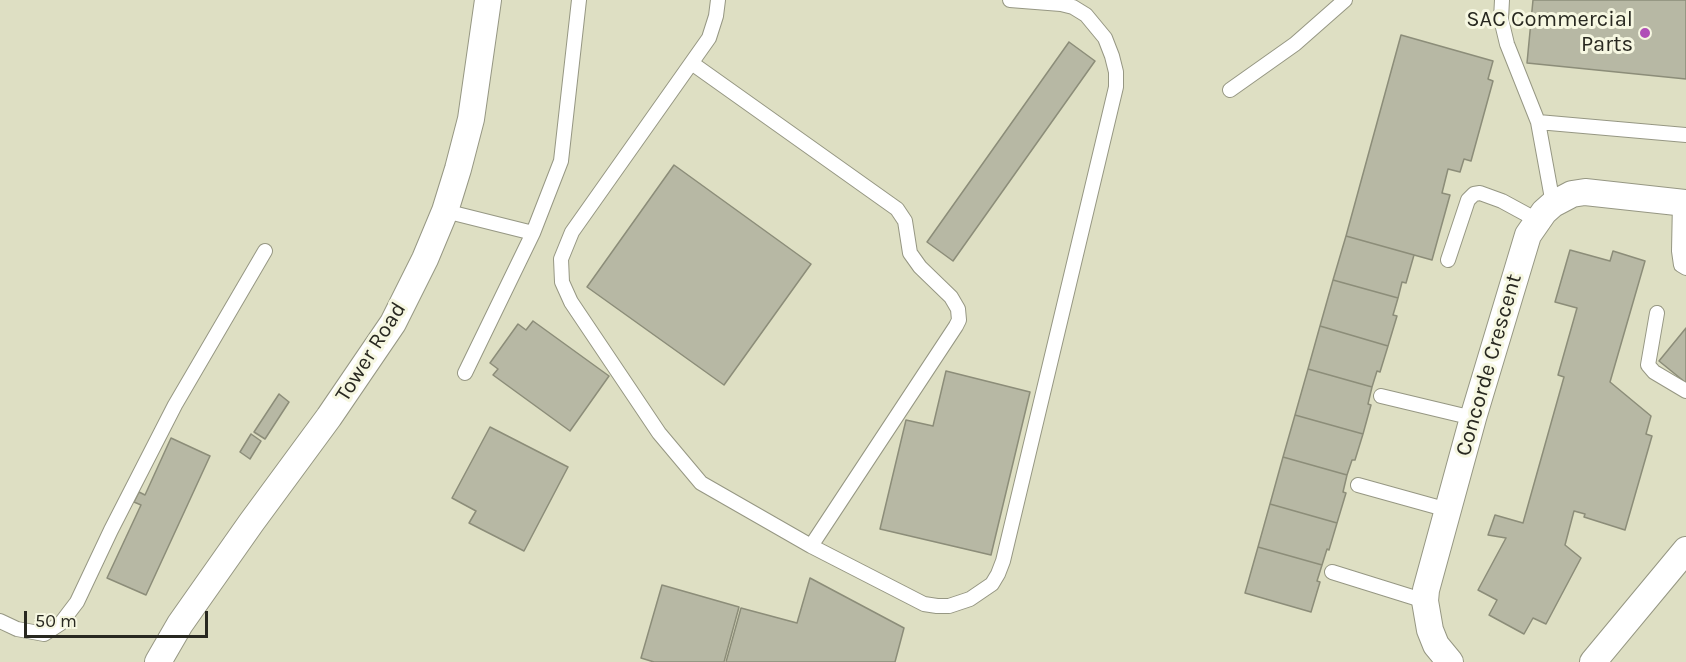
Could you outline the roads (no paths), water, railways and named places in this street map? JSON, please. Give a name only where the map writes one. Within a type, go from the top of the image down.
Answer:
[{"type":"street","name":"Tower Road","points":[[158,662],[180,624],[330,417],[393,323],[425,259],[445,211],[471,119],[488,0]]},
{"type":"street","points":[[1545,212],[1572,194],[1585,192],[1683,202]]},
{"type":"street","name":"Concorde Crescent","points":[[1450,662],[1436,645],[1430,630],[1425,601],[1426,590],[1524,243],[1545,212]]},
{"type":"street","points":[[1593,662],[1686,550]]},
{"type":"lane","points":[[465,373],[533,233],[561,161],[579,0]]},
{"type":"lane","points":[[718,0],[709,38],[693,64],[572,232],[561,259],[562,282],[571,302],[659,433],[701,483],[811,546],[924,604],[949,606],[970,599],[992,584],[998,574],[1116,87],[1114,64],[1105,38],[1086,15],[1073,7],[1061,4],[1010,0]]},
{"type":"lane","points":[[1230,90],[1295,44],[1345,0]]},
{"type":"lane","points":[[1448,260],[1468,200],[1474,194],[1480,193],[1545,212],[1538,122],[1507,44],[1501,19],[1502,0]]},
{"type":"lane","points":[[693,64],[897,209],[905,221],[910,253],[920,267],[951,297],[958,309],[959,320],[956,326],[811,546]]},
{"type":"lane","points":[[1538,122],[1686,135]]},
{"type":"lane","points":[[1683,202],[1679,251],[1681,265],[1686,268]]},
{"type":"lane","points":[[445,211],[533,233]]},
{"type":"lane","points":[[0,621],[17,629],[44,634],[61,623],[77,602],[175,405],[265,251]]},
{"type":"lane","points":[[1657,314],[1648,365],[1654,372],[1686,391]]},
{"type":"lane","points":[[1381,396],[1473,418]]},
{"type":"lane","points":[[1358,485],[1448,510]]},
{"type":"lane","points":[[1332,572],[1425,601]]},
{"type":"place","name":"SAC Commercial Parts","points":[[1645,33]]}]
